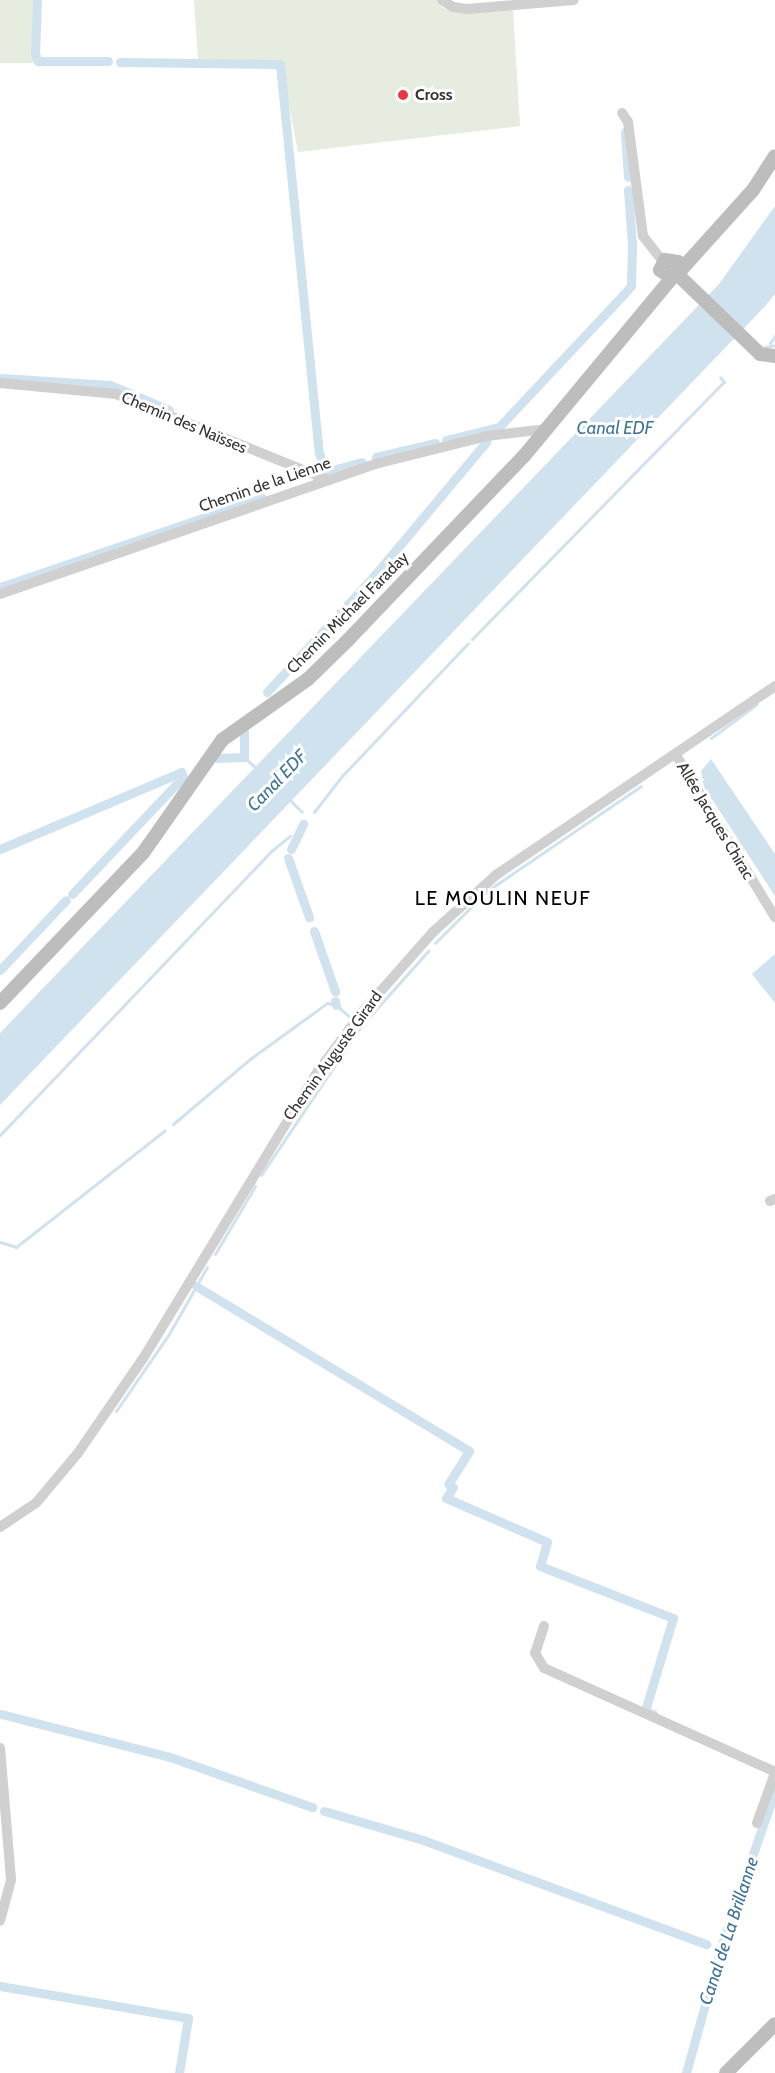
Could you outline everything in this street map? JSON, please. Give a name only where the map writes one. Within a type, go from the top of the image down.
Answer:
[{"type":"main road","points":[[775,156],[718,230],[671,270],[757,351],[764,356],[775,356]]},
{"type":"main road","name":"Chemin Michael Faraday","points":[[0,1003],[143,853],[227,734],[318,670],[547,429],[642,316],[671,270]]},
{"type":"main road","points":[[726,2073],[775,2024]]},
{"type":"street","points":[[442,0],[453,7],[467,9],[574,0]]},
{"type":"street","points":[[622,113],[628,122],[643,236],[671,270]]},
{"type":"street","name":"Chemin des Naïsses","points":[[0,383],[116,394],[328,480]]},
{"type":"street","name":"Chemin de la Lienne","points":[[0,594],[328,480],[448,445],[547,429]]},
{"type":"street","name":"Chemin Auguste Girard","points":[[0,1527],[36,1503],[78,1453],[144,1357],[318,1071],[396,972],[458,908],[496,875],[775,687]]},
{"type":"street","name":"Allée Jacques Chirac","points":[[676,755],[697,795],[775,917]]},
{"type":"street","points":[[544,1626],[535,1653],[544,1668],[775,1773],[757,1822]]},
{"type":"street","points":[[0,1748],[11,1880],[0,1921]]},
{"type":"shaded area","points":[[0,0],[36,0],[36,63],[0,63]]},
{"type":"shaded area","name":"Cross","points":[[194,0],[437,0],[442,7],[459,13],[513,9],[520,126],[298,152],[281,65],[198,60]]},
{"type":"water","name":"Canal EDF","points":[[775,206],[775,294],[767,304],[0,1105],[0,1033],[719,284]]},
{"type":"water","points":[[711,759],[775,854],[775,896],[704,787],[701,771]]},
{"type":"water","points":[[775,954],[775,1003],[752,974]]},
{"type":"waterway","points":[[37,0],[35,54],[38,61],[108,61]]},
{"type":"waterway","points":[[120,62],[280,64],[319,453],[325,472],[362,462]]},
{"type":"waterway","points":[[625,132],[628,177]]},
{"type":"waterway","points":[[628,190],[632,244]]},
{"type":"waterway","points":[[446,440],[499,427],[631,286],[632,242]]},
{"type":"waterway","points":[[770,343],[775,336]]},
{"type":"waterway","points":[[765,347],[775,345]]},
{"type":"waterway","points":[[472,639],[724,382],[720,377]]},
{"type":"waterway","points":[[2,378],[110,385],[169,410]]},
{"type":"waterway","points":[[267,692],[374,576],[486,442]]},
{"type":"waterway","points":[[376,457],[435,443]]},
{"type":"waterway","points":[[0,587],[262,498]]},
{"type":"waterway","points":[[314,812],[342,776],[468,643]]},
{"type":"waterway","points":[[711,738],[757,704]]},
{"type":"waterway","points":[[217,758],[244,757],[244,730]]},
{"type":"waterway","points":[[244,757],[258,770]]},
{"type":"waterway","points":[[0,849],[181,772],[183,777],[72,894]]},
{"type":"waterway","points":[[435,943],[487,891],[641,786]]},
{"type":"waterway","points":[[289,799],[302,812]]},
{"type":"waterway","points":[[291,849],[303,824]]},
{"type":"waterway","points":[[0,1135],[270,852],[290,836]]},
{"type":"waterway","points":[[288,858],[309,917]]},
{"type":"waterway","points":[[0,970],[66,900]]},
{"type":"waterway","points":[[314,931],[335,991]]},
{"type":"waterway","points":[[261,1175],[361,1026],[428,951]]},
{"type":"waterway","points":[[335,1001],[336,1005]]},
{"type":"waterway","points":[[173,1124],[250,1059],[327,1003],[336,1005],[350,1017]]},
{"type":"waterway","points":[[0,1242],[16,1247],[165,1130]]},
{"type":"waterway","points":[[215,1254],[255,1186]]},
{"type":"waterway","points":[[116,1411],[169,1334],[207,1267]]},
{"type":"waterway","points":[[196,1286],[469,1451],[448,1484]]},
{"type":"waterway","points":[[453,1487],[446,1498],[547,1542],[540,1566],[673,1618],[645,1711],[653,1714]]},
{"type":"waterway","points":[[1,1714],[170,1757],[312,1807]]},
{"type":"waterway","name":"Canal de La Brillanne","points":[[686,2073],[720,1950],[775,1790]]},
{"type":"waterway","points":[[324,1811],[423,1840],[706,1944]]},
{"type":"waterway","points":[[0,1986],[188,2018],[179,2073]]},
{"type":"place","name":"Cross","points":[[403,95]]},
{"type":"district","name":"LE MOULIN NEUF","points":[[503,898]]}]
